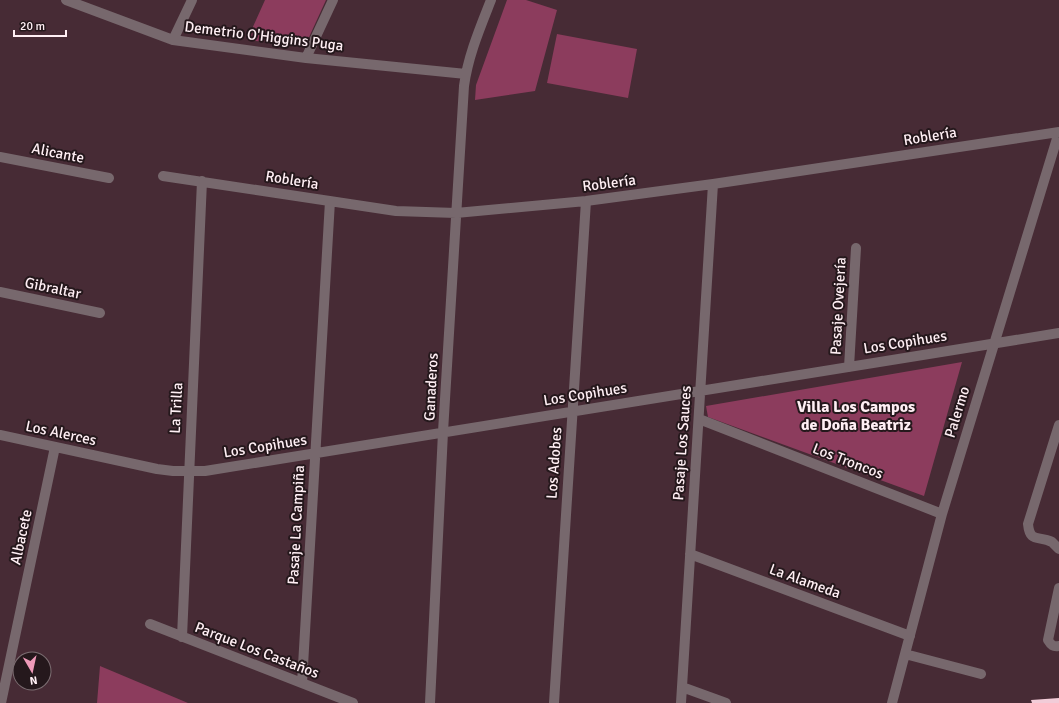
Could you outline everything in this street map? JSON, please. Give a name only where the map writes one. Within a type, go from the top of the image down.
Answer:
[{"type":"street","name":"Demetrio O'Higgins Puga","points":[[66,0],[173,40],[306,58],[466,74]]},
{"type":"street","points":[[173,40],[192,0]]},
{"type":"street","points":[[306,58],[333,0]]},
{"type":"street","name":"Ganaderos","points":[[430,703],[443,432],[463,97],[466,74],[472,50],[491,0]]},
{"type":"street","name":"Roblería","points":[[162,176],[396,211],[456,213],[586,201],[713,184],[1059,132]]},
{"type":"street","name":"Palermo","points":[[892,703],[942,514],[968,425],[995,343],[1059,132]]},
{"type":"street","name":"Alicante","points":[[0,157],[109,178]]},
{"type":"street","name":"La Trilla","points":[[182,637],[188,472],[202,181]]},
{"type":"street","name":"Pasaje Los Sauces","points":[[681,703],[713,184]]},
{"type":"street","name":"Pasaje La Campiña","points":[[302,683],[330,201]]},
{"type":"street","name":"Los Adobes","points":[[554,703],[586,201]]},
{"type":"street","name":"Pasaje Ovejería","points":[[849,367],[856,248]]},
{"type":"street","name":"Gibraltar","points":[[0,292],[100,313]]},
{"type":"street","name":"Los Copihues","points":[[116,460],[157,469],[188,472],[205,471],[1059,333]]},
{"type":"street","name":"Los Troncos","points":[[699,419],[942,514]]},
{"type":"street","points":[[1059,425],[1028,524],[1029,533],[1034,538],[1052,542],[1059,549]]},
{"type":"street","name":"Los Alerces","points":[[0,435],[116,460]]},
{"type":"street","name":"Albacete","points":[[1,703],[55,447]]},
{"type":"street","name":"La Alameda","points":[[690,554],[910,636]]},
{"type":"street","points":[[1059,588],[1048,640],[1050,644],[1059,646]]},
{"type":"street","name":"Parque Los Castaños","points":[[150,624],[353,703]]},
{"type":"street","points":[[905,654],[981,674]]},
{"type":"street","points":[[682,687],[726,703]]},
{"type":"shaded area","points":[[265,0],[326,0],[305,46],[247,40]]},
{"type":"shaded area","points":[[507,0],[526,0],[557,10],[535,91],[475,100],[476,85]]},
{"type":"shaded area","points":[[557,34],[637,49],[628,98],[547,83]]},
{"type":"shaded area","points":[[962,362],[924,496],[708,417],[706,406]]},
{"type":"shaded area","points":[[100,666],[188,703],[97,703]]},
{"type":"building","points":[[1059,698],[1059,703],[1032,703],[1031,700]]},
{"type":"district","name":"Villa Los Campos de Doña Beatriz","points":[[856,416]]}]
